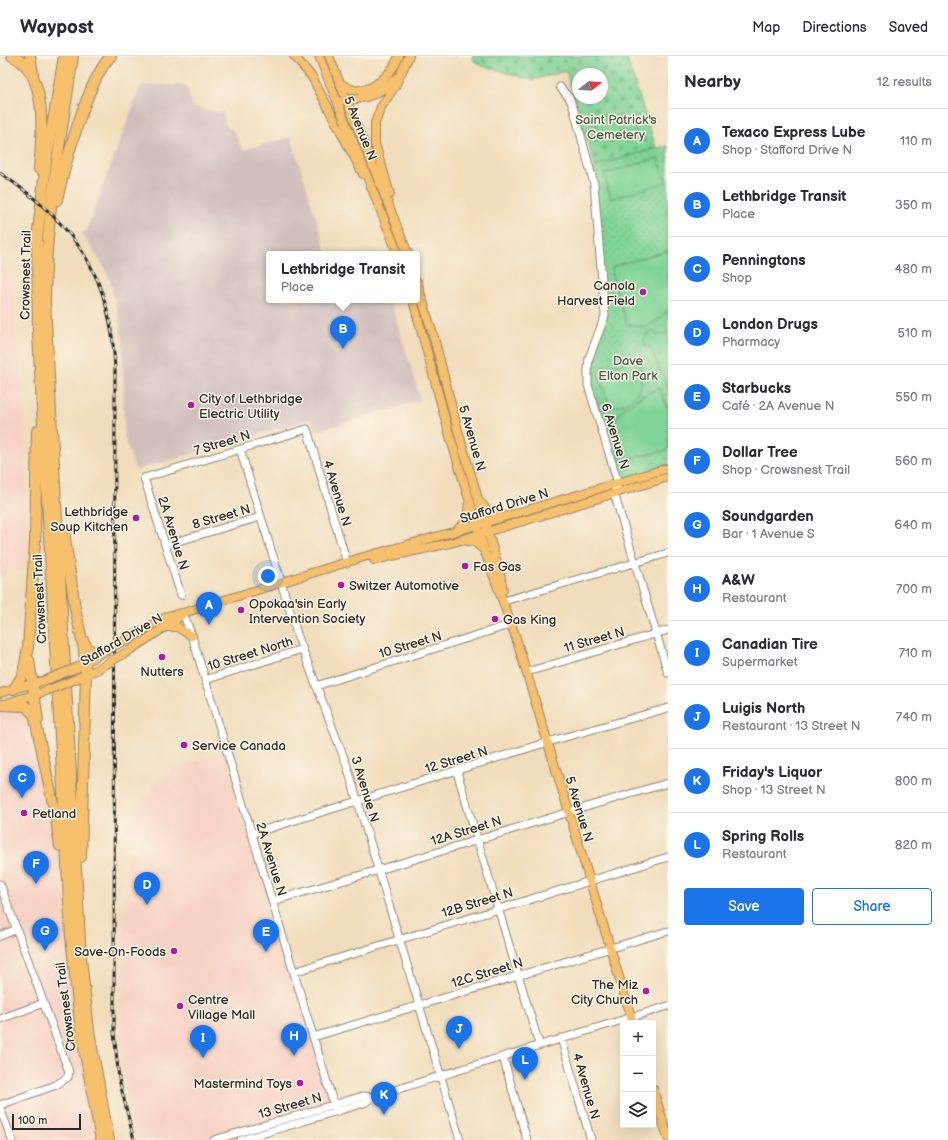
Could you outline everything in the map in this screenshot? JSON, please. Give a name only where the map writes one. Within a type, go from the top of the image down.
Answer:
[{"type":"highway","points":[[12,56],[26,67],[36,87]]},
{"type":"highway","points":[[14,689],[23,674],[28,647],[35,542],[38,335],[34,294],[33,254],[42,120],[30,56]]},
{"type":"highway","name":"Crowsnest Trail","points":[[64,56],[46,162],[37,239],[38,335],[71,937],[81,1032],[101,1140]]},
{"type":"highway","name":"Crowsnest Trail","points":[[73,56],[50,207],[46,257],[45,303],[81,958],[89,1031],[109,1140]]},
{"type":"highway","points":[[98,76],[101,56]]},
{"type":"highway","points":[[45,303],[53,225],[62,175],[70,149],[98,76],[111,56]]},
{"type":"highway","points":[[49,388],[66,554],[75,608],[82,636],[85,662],[81,676],[78,917]]},
{"type":"highway","points":[[82,636],[87,647],[92,652],[100,653]]},
{"type":"highway","points":[[28,647],[40,737]]},
{"type":"highway","points":[[0,705],[18,705],[30,709],[36,720],[55,813],[71,937]]},
{"type":"main road","points":[[294,56],[312,77],[353,158],[376,198]]},
{"type":"main road","name":"5 Avenue N","points":[[319,56],[397,251]]},
{"type":"main road","name":"5 Avenue N","points":[[330,56],[407,251]]},
{"type":"main road","points":[[340,83],[355,90],[371,86],[387,75],[400,56]]},
{"type":"main road","points":[[395,220],[391,199],[375,144],[374,132],[380,107],[395,86],[409,56]]},
{"type":"main road","points":[[337,100],[366,97],[378,92],[401,73]]},
{"type":"main road","name":"5 Avenue N","points":[[420,292],[478,500],[486,552],[512,624],[527,672],[632,1020]]},
{"type":"main road","name":"5 Avenue N","points":[[414,303],[449,433],[470,498],[501,576],[504,601]]},
{"type":"main road","name":"Stafford Drive N","points":[[347,563],[412,552],[459,539],[505,517],[668,468]]},
{"type":"main road","name":"Stafford Drive N","points":[[0,705],[34,690],[46,680],[76,668],[100,653],[168,616],[183,613],[453,532],[483,528],[668,477]]},
{"type":"main road","points":[[453,532],[466,522],[470,498]]},
{"type":"main road","points":[[478,500],[488,512],[505,517]]},
{"type":"main road","points":[[459,539],[475,542],[486,552]]},
{"type":"main road","name":"Stafford Drive N","points":[[0,693],[14,689],[46,691],[98,669],[164,628],[183,613]]},
{"type":"main road","points":[[164,628],[177,627],[192,636]]},
{"type":"main road","points":[[654,1092],[668,1138]]},
{"type":"street","name":"6 Avenue N","points":[[560,87],[572,104],[594,184],[604,316],[589,358],[587,379],[618,483],[614,493]]},
{"type":"street","name":"7 Street N","points":[[144,478],[307,429]]},
{"type":"street","name":"4 Avenue N","points":[[307,429],[347,563]]},
{"type":"street","name":"3 Avenue N","points":[[240,449],[280,584],[302,649],[348,766],[460,1140]]},
{"type":"street","name":"2A Avenue N","points":[[144,478],[180,595]]},
{"type":"street","points":[[614,493],[634,564],[668,673]]},
{"type":"street","name":"8 Street N","points":[[165,545],[260,517]]},
{"type":"street","points":[[504,601],[668,553]]},
{"type":"street","name":"2A Avenue N","points":[[183,613],[192,636],[335,1108]]},
{"type":"street","name":"10 Street N","points":[[316,686],[512,624]]},
{"type":"street","name":"11 Street N","points":[[527,672],[668,630]]},
{"type":"street","name":"10 Street North","points":[[205,680],[302,649]]},
{"type":"street","name":"12 Street N","points":[[252,834],[456,772],[548,742],[668,708]]},
{"type":"street","points":[[456,772],[539,1044]]},
{"type":"street","name":"12A Street N","points":[[272,901],[379,871],[477,839],[668,783]]},
{"type":"street","name":"12B Street N","points":[[294,972],[589,880],[668,857]]},
{"type":"street","points":[[0,884],[69,1067],[68,1077],[56,1085],[0,1105]]},
{"type":"street","points":[[0,936],[17,929]]},
{"type":"street","name":"12C Street N","points":[[313,1037],[518,975],[668,932]]},
{"type":"street","points":[[0,1019],[44,1003]]},
{"type":"street","name":"13 Street N","points":[[632,1020],[668,1006]]},
{"type":"street","name":"13 Street N","points":[[241,1140],[269,1136],[363,1096],[373,1097],[503,1057],[539,1044],[620,1023]]},
{"type":"street","name":"4 Avenue N","points":[[561,1038],[591,1140]]},
{"type":"street","points":[[503,1057],[527,1140]]},
{"type":"street","points":[[0,1108],[12,1140]]},
{"type":"street","name":"13 Street N","points":[[214,1140],[266,1125],[335,1108]]},
{"type":"street","points":[[266,1125],[269,1136]]},
{"type":"shaded area","points":[[141,85],[186,85],[193,107],[224,113],[225,124],[234,132],[243,150],[291,137],[326,251],[266,251],[266,303],[391,303],[421,400],[315,432],[311,419],[137,470],[134,466],[124,437],[123,342],[119,317],[112,291],[113,288],[104,267],[82,233],[86,231]]},
{"type":"shaded area","points":[[0,256],[12,286],[26,440],[26,568],[0,577]]},
{"type":"shaded area","points":[[0,707],[28,709],[58,841],[69,960],[98,1140],[0,1140]]},
{"type":"shaded area","points":[[226,750],[332,1104],[213,1140],[136,1140],[130,1115],[121,1047],[128,820],[155,785],[173,770]]},
{"type":"green space","name":"Saint Patrick's Cemetery","points":[[472,56],[626,56],[656,148],[595,166],[576,104],[608,104],[608,68],[572,68],[572,91],[566,71],[532,80],[483,66],[473,60]]},
{"type":"green space","name":"Dave Elton Park","points":[[668,146],[668,468],[618,483],[590,390],[588,368],[605,315],[591,171],[595,166],[656,148]]},
{"type":"green space","points":[[658,158],[666,182],[611,199],[604,174]]},
{"type":"green space","name":"Canola Harvest Field","points":[[667,251],[668,310],[659,319],[646,327],[627,324],[611,272],[614,266]]},
{"type":"green space","points":[[654,330],[656,335],[668,333],[668,388],[650,346],[646,347],[644,340],[649,331]]},
{"type":"green space","points":[[638,360],[641,378],[638,392],[628,401],[611,408],[597,372],[600,368]]},
{"type":"green space","points":[[659,388],[668,409],[668,450],[621,460],[614,433],[614,424],[617,417],[629,404]]},
{"type":"railway","points":[[0,173],[27,192],[50,212],[69,233],[85,256],[97,280],[106,307],[112,337],[115,370],[114,1033],[119,1079],[134,1140]]},
{"type":"place","name":"Canola Harvest Field","points":[[643,292]]},
{"type":"place","name":"Lethbridge Transit","points":[[343,349]]},
{"type":"place","name":"City of Lethbridge Electric Utility","points":[[191,405]]},
{"type":"place","name":"Lethbridge Soup Kitchen","points":[[136,518]]},
{"type":"place","name":"Fas Gas","points":[[465,566]]},
{"type":"place","name":"Switzer Automotive","points":[[341,585]]},
{"type":"place","name":"Opokaa'sin Early Intervention Society","points":[[241,610]]},
{"type":"place","name":"Gas King","points":[[495,619]]},
{"type":"place","name":"Texaco Express Lube","points":[[209,625]]},
{"type":"place","name":"Nutters","points":[[162,657]]},
{"type":"place","name":"Service Canada","points":[[184,745]]},
{"type":"place","name":"Penningtons","points":[[22,798]]},
{"type":"place","name":"Petland","points":[[24,813]]},
{"type":"place","name":"Dollar Tree","points":[[36,884]]},
{"type":"place","name":"London Drugs","points":[[147,905]]},
{"type":"place","name":"Soundgarden","points":[[45,951]]},
{"type":"place","name":"Save-On-Foods","points":[[174,951]]},
{"type":"place","name":"Starbucks","points":[[266,952]]},
{"type":"place","name":"The Miz City Church","points":[[646,991]]},
{"type":"place","name":"Centre Village Mall","points":[[180,1006]]},
{"type":"place","name":"Luigis North","points":[[459,1049]]},
{"type":"place","name":"A&W","points":[[294,1056]]},
{"type":"place","name":"Canadian Tire","points":[[203,1058]]},
{"type":"place","name":"Spring Rolls","points":[[525,1080]]},
{"type":"place","name":"Mastermind Toys","points":[[300,1083]]},
{"type":"place","name":"Friday's Liquor","points":[[384,1115]]}]
